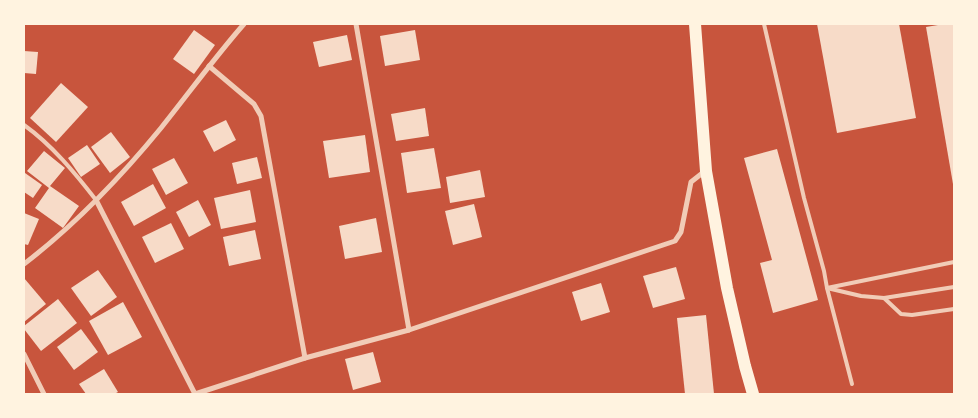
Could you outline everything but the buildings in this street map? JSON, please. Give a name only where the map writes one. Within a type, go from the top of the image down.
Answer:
[{"type":"main road","points":[[694,24],[706,170],[727,288],[753,394]]},
{"type":"street","points":[[24,264],[79,218],[132,162],[244,24]]},
{"type":"street","points":[[356,24],[409,330]]},
{"type":"street","points":[[209,66],[254,104],[262,116],[305,358]]},
{"type":"street","points":[[96,200],[195,394],[305,358],[409,330],[676,241],[681,232],[691,182],[706,170]]},
{"type":"street","points":[[24,354],[44,394]]},
{"type":"lane","points":[[764,24],[804,198],[852,384]]},
{"type":"lane","points":[[24,125],[38,135],[78,177],[96,200]]},
{"type":"lane","points":[[827,288],[954,262]]},
{"type":"lane","points":[[827,288],[861,296],[884,298],[954,286]]},
{"type":"lane","points":[[884,298],[901,314],[917,314],[954,309]]}]
